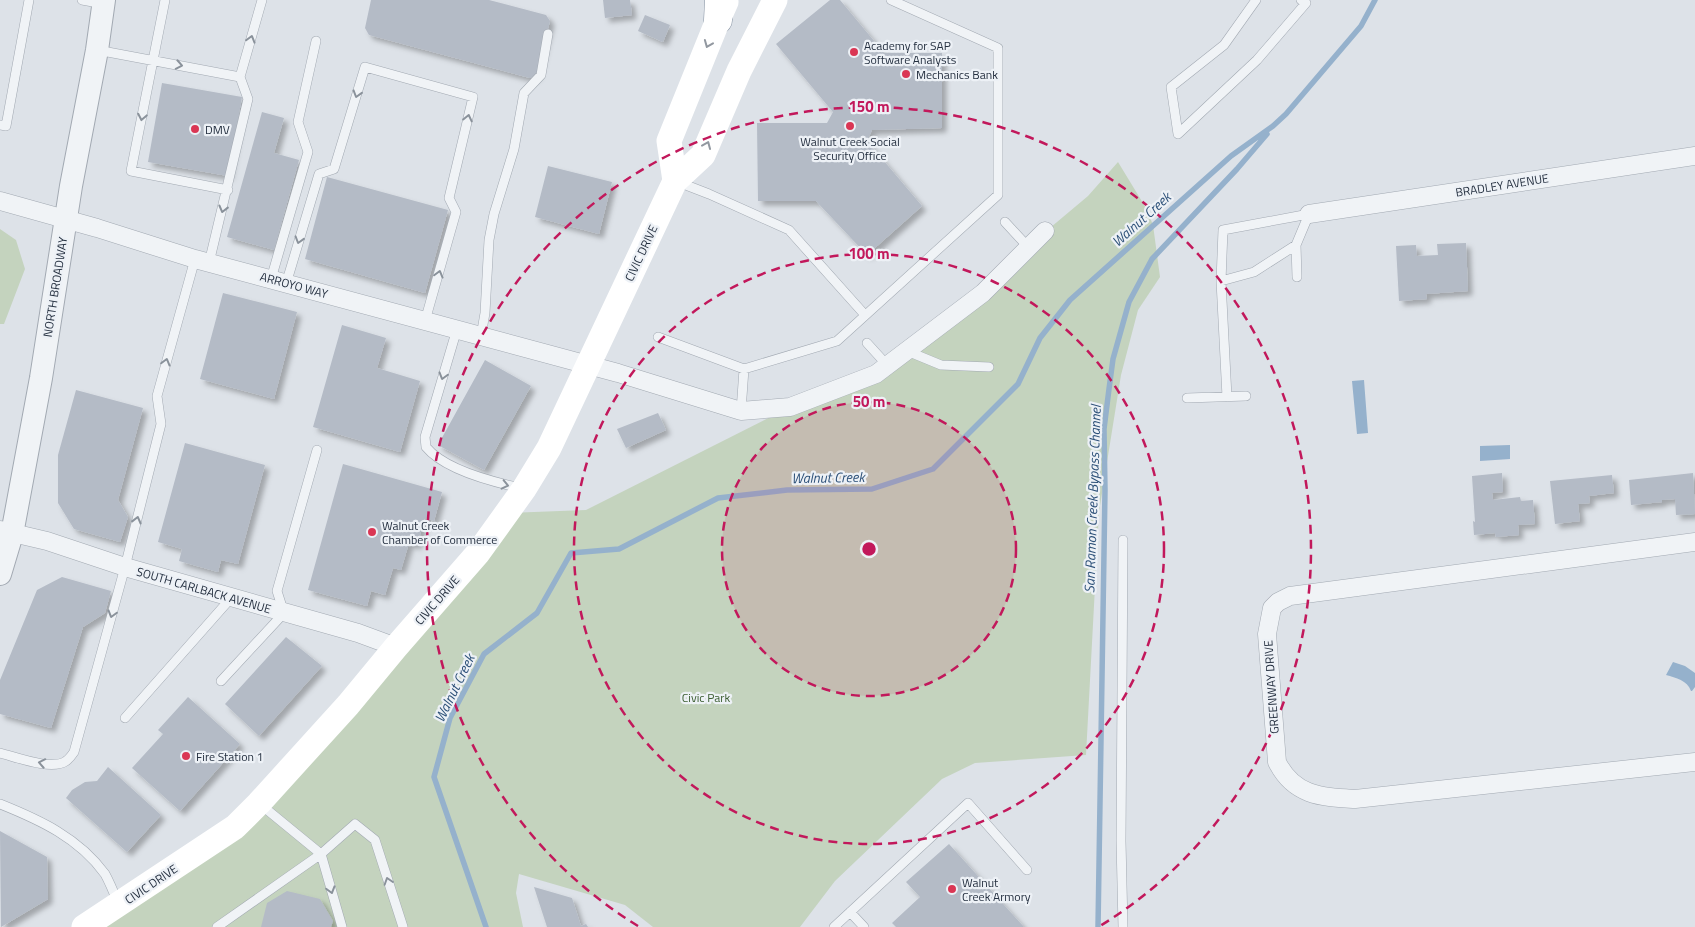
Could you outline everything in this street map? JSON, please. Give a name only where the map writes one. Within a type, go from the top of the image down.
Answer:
[{"type":"main road","name":"CIVIC DRIVE","points":[[84,927],[235,827],[348,705],[478,553],[524,489],[549,448],[675,181],[703,155],[739,71],[775,0]]},
{"type":"main road","points":[[675,181],[669,141],[721,7]]},
{"type":"street","name":"NORTH BROADWAY","points":[[0,574],[6,532],[41,378],[66,219],[104,2]]},
{"type":"street","name":"BRADLEY AVENUE","points":[[1309,214],[1695,156]]},
{"type":"street","name":"ARROYO WAY","points":[[0,201],[66,219],[202,261],[589,365],[741,411]]},
{"type":"street","points":[[741,411],[790,407],[876,374],[983,293],[1045,231]]},
{"type":"street","name":"SOUTH CARLBACK AVENUE","points":[[6,532],[46,541],[125,567],[284,614],[358,633],[396,647]]},
{"type":"street","name":"GREENWAY DRIVE","points":[[1695,542],[1290,596],[1278,602],[1272,608],[1268,634],[1277,762],[1280,770],[1293,784],[1314,795],[1326,798],[1355,799],[1695,762]]},
{"type":"lane","points":[[0,125],[6,126],[29,0]]},
{"type":"lane","points":[[82,0],[104,2]]},
{"type":"lane","points":[[165,0],[131,171],[228,190]]},
{"type":"lane","points":[[0,753],[43,764],[55,765],[66,762],[74,752],[125,567],[161,424],[157,396],[228,190],[248,99],[240,77],[262,0]]},
{"type":"lane","points":[[658,336],[744,368],[837,341],[998,195],[998,48],[891,0]]},
{"type":"lane","points":[[1256,0],[1224,45],[1171,87],[1178,134],[1257,60],[1306,3],[1301,0]]},
{"type":"lane","points":[[481,336],[485,314],[489,240],[494,214],[514,149],[524,93],[541,75],[548,34]]},
{"type":"lane","points":[[279,281],[308,152],[298,122],[316,41]]},
{"type":"lane","points":[[97,50],[240,77]]},
{"type":"lane","points":[[279,281],[319,174],[334,169],[365,67],[473,96],[449,198],[456,212],[425,321]]},
{"type":"lane","points":[[675,181],[710,194],[788,230],[865,315]]},
{"type":"lane","points":[[1297,277],[1296,245],[1309,214]]},
{"type":"lane","points":[[1227,397],[1220,281],[1223,230],[1309,214]]},
{"type":"lane","points":[[1005,222],[1029,248]]},
{"type":"lane","points":[[1220,281],[1254,272],[1296,245]]},
{"type":"lane","points":[[457,329],[426,437],[426,447],[438,458],[489,481],[524,489]]},
{"type":"lane","points":[[867,343],[887,365]]},
{"type":"lane","points":[[906,350],[941,365],[989,367]]},
{"type":"lane","points":[[741,411],[744,368]]},
{"type":"lane","points":[[1187,398],[1246,396]]},
{"type":"lane","points":[[221,681],[284,614],[277,591],[317,450]]},
{"type":"lane","points":[[1123,540],[1121,841],[1123,927]]},
{"type":"lane","points":[[125,718],[231,598]]},
{"type":"lane","points":[[259,803],[320,854],[342,927]]},
{"type":"lane","points":[[834,927],[968,803],[1027,870]]},
{"type":"lane","points":[[0,804],[26,814],[77,843],[105,875],[119,905]]},
{"type":"lane","points":[[217,927],[320,854],[355,824],[375,840],[403,927]]},
{"type":"lane","points":[[850,912],[864,927]]},
{"type":"green space","name":"Civic Park","points":[[1118,162],[1146,208],[1153,225],[1160,277],[1138,310],[1121,375],[1099,512],[1086,755],[975,763],[942,779],[835,881],[800,927],[653,927],[625,905],[519,874],[516,893],[523,927],[84,927],[235,827],[506,513],[586,510],[790,407],[876,374],[1088,196]]},
{"type":"green space","points":[[0,229],[16,240],[25,269],[4,324],[0,324]]},
{"type":"water","points":[[1364,380],[1368,433],[1357,434],[1352,381]]},
{"type":"water","points":[[1510,445],[1510,459],[1480,461],[1480,446]]},
{"type":"water","points":[[1673,662],[1685,666],[1695,673],[1695,687],[1692,691],[1684,682],[1666,675]]},
{"type":"building","points":[[371,0],[489,0],[546,15],[550,21],[536,75],[530,78],[369,35],[365,28]]},
{"type":"building","points":[[603,0],[630,0],[632,15],[605,18]]},
{"type":"building","name":"Walnut Creek Social Security Office","points":[[830,0],[840,0],[884,53],[942,53],[942,128],[872,130],[867,141],[922,206],[867,255],[816,201],[758,201],[757,123],[827,123],[833,112],[776,44]]},
{"type":"building","points":[[645,15],[670,25],[663,42],[638,31]]},
{"type":"building","name":"DMV","points":[[162,83],[242,97],[228,176],[148,162]]},
{"type":"building","points":[[262,112],[284,118],[274,153],[299,160],[274,250],[227,237]]},
{"type":"building","points":[[548,166],[612,182],[599,234],[535,217]]},
{"type":"building","points":[[327,177],[448,210],[425,293],[305,259]]},
{"type":"building","points":[[1466,243],[1468,291],[1426,294],[1427,299],[1399,301],[1396,246],[1416,245],[1417,256],[1438,255],[1437,244]]},
{"type":"building","points":[[223,293],[297,312],[274,399],[200,379]]},
{"type":"building","points":[[342,325],[386,338],[377,368],[420,381],[400,452],[313,427]]},
{"type":"building","points":[[485,360],[531,386],[484,470],[438,445]]},
{"type":"building","points":[[76,390],[143,408],[118,500],[128,517],[120,542],[74,529],[58,503],[58,455]]},
{"type":"building","points":[[658,413],[666,430],[626,448],[617,429]]},
{"type":"building","points":[[185,443],[265,465],[238,564],[221,560],[218,572],[179,561],[182,549],[158,542]]},
{"type":"building","name":"Walnut Creek Chamber of Commerce","points":[[343,464],[442,492],[434,521],[425,518],[417,545],[409,543],[401,570],[393,568],[385,595],[371,591],[367,606],[308,590]]},
{"type":"building","points":[[1502,473],[1503,492],[1492,493],[1493,500],[1520,497],[1521,501],[1533,500],[1535,524],[1518,525],[1519,535],[1496,537],[1495,533],[1474,535],[1472,476]]},
{"type":"building","points":[[1693,473],[1695,514],[1676,515],[1675,499],[1631,505],[1629,480]]},
{"type":"building","points":[[1612,475],[1614,493],[1589,496],[1590,503],[1578,504],[1580,521],[1555,524],[1550,481]]},
{"type":"building","points":[[62,577],[111,591],[105,613],[83,627],[51,728],[0,714],[0,680],[37,590]]},
{"type":"building","points":[[286,637],[322,666],[259,736],[225,704]]},
{"type":"building","name":"Fire Station 1","points":[[188,697],[240,744],[180,811],[132,768],[163,734],[158,730]]},
{"type":"building","points":[[108,767],[161,815],[127,852],[66,798],[72,790],[85,782],[97,781]]},
{"type":"building","points":[[0,831],[47,857],[48,899],[1,927]]},
{"type":"building","name":"Walnut Creek Armory","points":[[949,844],[1024,927],[896,927],[892,923],[920,897],[906,882]]},
{"type":"building","points":[[534,887],[572,898],[581,926],[586,924],[588,927],[547,927]]},
{"type":"building","points":[[287,891],[320,899],[333,921],[331,927],[261,927],[267,903]]},
{"type":"waterway","name":"Walnut Creek","points":[[486,927],[434,777],[450,718],[484,654],[537,613],[571,553],[619,549],[718,498],[787,490],[872,489],[933,469],[1018,384],[1040,338],[1070,300],[1231,156],[1273,126],[1286,114],[1361,26],[1375,0]]},
{"type":"waterway","name":"San Ramon Creek Bypass Channel","points":[[1098,927],[1105,490],[1104,429],[1113,359],[1129,302],[1152,259],[1237,169],[1267,134]]},
{"type":"place","name":"Academy for SAP Software Analysts","points":[[854,52]]},
{"type":"place","name":"Mechanics Bank","points":[[906,74]]},
{"type":"place","name":"Walnut Creek Social Security Office","points":[[850,126]]},
{"type":"place","name":"DMV","points":[[195,129]]},
{"type":"place","name":"Walnut Creek Chamber of Commerce","points":[[372,532]]},
{"type":"place","name":"Fire Station 1","points":[[186,756]]},
{"type":"place","name":"Walnut Creek Armory","points":[[952,889]]}]
